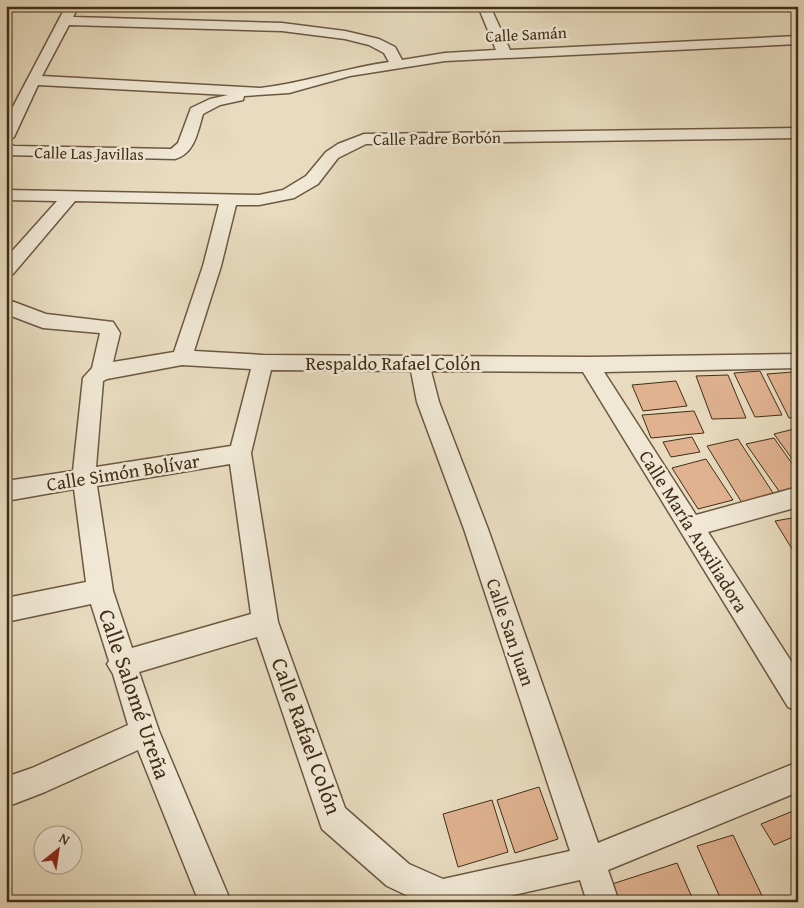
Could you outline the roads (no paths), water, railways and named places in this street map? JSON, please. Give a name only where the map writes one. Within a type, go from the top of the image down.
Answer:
[{"type":"street","name":"Calle Las Javillas","points":[[6,137],[33,80],[72,6]]},
{"type":"street","points":[[484,6],[504,52]]},
{"type":"street","points":[[65,21],[198,19],[345,35],[374,42],[390,50],[397,64]]},
{"type":"street","name":"Calle Samán","points":[[260,92],[289,89],[349,72],[445,56],[798,40]]},
{"type":"street","points":[[33,80],[260,92]]},
{"type":"street","name":"Calle Las Javillas","points":[[6,147],[9,151],[175,154],[185,145],[196,111],[215,102],[260,92]]},
{"type":"street","name":"Calle Padre Borbón","points":[[6,195],[258,200],[288,194],[312,180],[332,155],[344,147],[364,139],[798,133]]},
{"type":"street","points":[[6,270],[71,196]]},
{"type":"street","points":[[182,358],[212,266],[228,200]]},
{"type":"street","points":[[6,306],[43,321],[106,327],[110,333],[101,372],[93,378],[91,387],[84,478]]},
{"type":"street","name":"Respaldo Rafael Colón","points":[[101,372],[182,358],[263,362],[589,365],[798,361]]},
{"type":"street","name":"Calle Rafael Colón","points":[[263,362],[240,453],[265,622],[333,818],[398,875],[442,895],[590,862],[798,778]]},
{"type":"street","name":"Calle San Juan","points":[[419,362],[428,402],[476,529],[603,902]]},
{"type":"street","name":"Calle María Auxiliadora","points":[[589,365],[798,697]]},
{"type":"street","name":"Calle Simón Bolívar","points":[[6,491],[240,453]]},
{"type":"street","name":"Calle Salomé Ureña","points":[[84,478],[100,591],[121,664],[145,732],[215,902]]},
{"type":"street","points":[[692,526],[798,497]]},
{"type":"street","points":[[6,610],[100,591]]},
{"type":"street","points":[[121,664],[265,622]]},
{"type":"street","points":[[6,792],[35,782],[145,732]]}]
